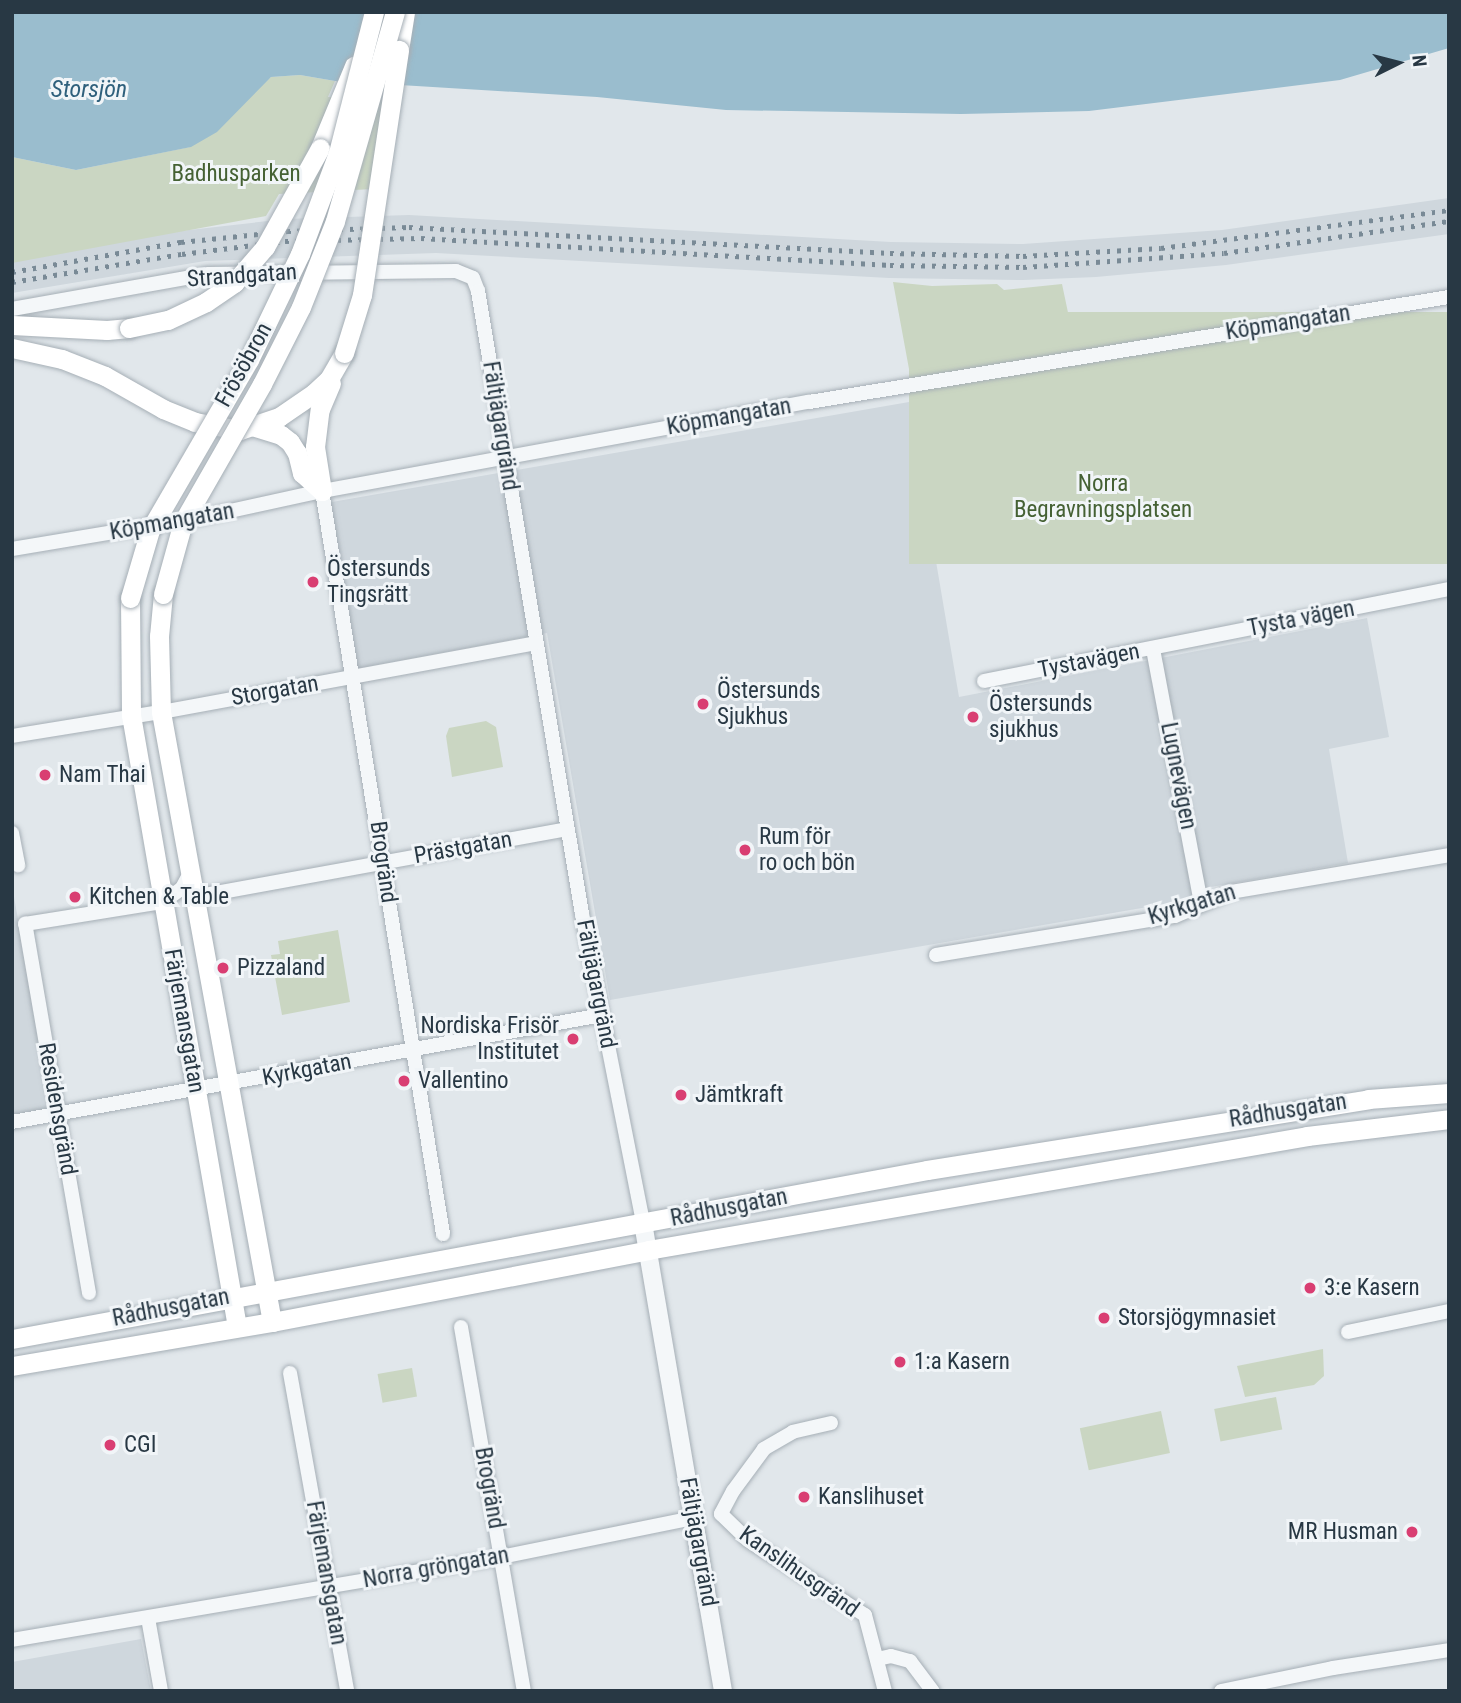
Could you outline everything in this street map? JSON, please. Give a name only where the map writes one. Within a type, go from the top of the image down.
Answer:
[{"type":"main road","name":"Frösöbron","points":[[161,712],[159,636],[163,594],[183,522],[262,384],[302,307],[335,221],[395,12]]},
{"type":"main road","points":[[322,491],[315,447],[320,409],[344,353],[362,295],[405,12]]},
{"type":"main road","name":"Frösöbron","points":[[131,715],[130,598],[150,530],[249,360],[300,254],[338,153],[372,21]]},
{"type":"main road","points":[[12,325],[107,330],[129,328],[168,320],[206,302],[234,283],[265,247],[320,148],[372,21]]},
{"type":"main road","points":[[12,348],[62,359],[195,422],[216,428],[255,427],[281,435],[297,453],[302,473],[322,491]]},
{"type":"main road","points":[[255,427],[279,417],[314,393],[329,379],[344,353]]},
{"type":"main road","name":"Färjemansgatan","points":[[161,712],[272,1322]]},
{"type":"main road","name":"Färjemansgatan","points":[[131,715],[237,1327]]},
{"type":"main road","name":"Rådhusgatan","points":[[12,1339],[231,1297],[1189,1126],[1376,1098],[1449,1093]]},
{"type":"main road","name":"Rådhusgatan","points":[[12,1366],[272,1322],[648,1250],[1307,1136],[1449,1119]]},
{"type":"street","name":"Strandgatan","points":[[12,309],[209,274],[456,271],[473,278]]},
{"type":"street","name":"Fältjägargränd","points":[[473,278],[478,291],[567,830],[648,1250],[723,1691]]},
{"type":"street","name":"Köpmangatan","points":[[12,549],[198,519],[322,491],[809,402],[1449,298]]},
{"type":"street","name":"Brogränd","points":[[322,491],[443,1234]]},
{"type":"street","name":"Tysta vägen","points":[[1153,649],[1449,589]]},
{"type":"street","name":"Storgatan","points":[[12,736],[161,712],[536,643]]},
{"type":"street","name":"Tystavägen","points":[[984,681],[1153,649]]},
{"type":"street","name":"Lugnevägen","points":[[1153,649],[1201,904]]},
{"type":"street","name":"Prästgatan","points":[[194,897],[567,830]]},
{"type":"street","points":[[12,833],[18,865]]},
{"type":"street","name":"Kyrkgatan","points":[[936,955],[1175,916],[1231,892],[1449,855]]},
{"type":"street","points":[[163,902],[182,888],[190,873]]},
{"type":"street","name":"Residensgränd","points":[[89,1293],[25,924],[163,902]]},
{"type":"street","name":"Kyrkgatan","points":[[12,1122],[228,1085],[602,1015]]},
{"type":"street","points":[[1348,1332],[1449,1311]]},
{"type":"street","name":"Brogränd","points":[[461,1327],[524,1691]]},
{"type":"street","name":"Färjemansgatan","points":[[290,1373],[347,1691]]},
{"type":"street","name":"Kanslihusgränd","points":[[831,1423],[793,1432],[764,1449],[733,1491],[721,1514],[748,1541],[865,1615],[885,1691]]},
{"type":"street","name":"Norra gröngatan","points":[[12,1640],[501,1557],[693,1518]]},
{"type":"street","points":[[148,1618],[161,1691]]},
{"type":"street","points":[[1221,1691],[1449,1650]]},
{"type":"street","points":[[877,1659],[891,1656],[910,1661],[933,1691]]},
{"type":"shaded area","points":[[1449,198],[1449,234],[1226,265],[1096,277],[1023,280],[889,278],[436,253],[205,261],[12,293],[12,260],[180,231],[286,219],[409,215],[891,242],[1023,244],[1222,230]]},
{"type":"shaded area","name":"Östersunds sjukhus","points":[[909,402],[959,697],[1367,618],[1389,737],[1329,749],[1348,863],[1211,887],[1188,900],[610,1000],[547,633],[355,669],[326,503]]},
{"type":"shaded area","points":[[12,886],[52,1108],[12,1115]]},
{"type":"shaded area","points":[[141,1639],[151,1691],[12,1691],[12,1662]]},
{"type":"green space","name":"Badhusparken","points":[[300,75],[335,81],[328,97],[385,100],[373,189],[279,194],[266,216],[12,263],[12,157],[76,170],[190,147],[271,77]]},
{"type":"green space","points":[[893,282],[932,286],[997,284],[1004,290],[1062,284],[1074,341],[909,369]]},
{"type":"green space","name":"Norra Begravningsplatsen","points":[[909,312],[1449,312],[1449,564],[909,564]]},
{"type":"green space","points":[[486,721],[496,727],[503,767],[452,777],[446,736],[449,728]]},
{"type":"green space","points":[[338,930],[350,1002],[282,1015],[271,955],[280,954],[278,941]]},
{"type":"green space","points":[[1323,1349],[1324,1376],[1314,1385],[1245,1397],[1237,1366]]},
{"type":"green space","points":[[412,1368],[417,1397],[383,1403],[378,1374]]},
{"type":"green space","points":[[1276,1397],[1282,1429],[1220,1441],[1214,1409]]},
{"type":"green space","points":[[1161,1411],[1170,1453],[1089,1470],[1080,1428]]},
{"type":"water","name":"Storsjön","points":[[12,12],[1449,12],[1449,48],[1340,80],[1089,111],[961,114],[726,110],[597,97],[335,81],[300,75],[271,77],[217,132],[191,147],[76,170],[12,157]]},
{"type":"railway","points":[[12,272],[181,242],[287,231],[409,227],[890,253],[1023,256],[1161,248],[1449,210]]},
{"type":"railway","points":[[12,282],[182,254],[285,241],[421,238],[890,265],[1023,267],[1224,253],[1449,221]]},
{"type":"place","name":"Östersunds Tingsrätt","points":[[313,582]]},
{"type":"place","name":"Östersunds Sjukhus","points":[[703,704]]},
{"type":"place","name":"Östersunds sjukhus","points":[[973,717]]},
{"type":"place","name":"Nam Thai","points":[[45,775]]},
{"type":"place","name":"Rum för ro och bön","points":[[745,850]]},
{"type":"place","name":"Kitchen & Table","points":[[75,897]]},
{"type":"place","name":"Pizzaland","points":[[223,968]]},
{"type":"place","name":"Nordiska Frisör Institutet","points":[[573,1039]]},
{"type":"place","name":"Vallentino","points":[[404,1081]]},
{"type":"place","name":"Jämtkraft","points":[[681,1095]]},
{"type":"place","name":"3:e Kasern","points":[[1310,1288]]},
{"type":"place","name":"Storsjögymnasiet","points":[[1104,1318]]},
{"type":"place","name":"1:a Kasern","points":[[900,1362]]},
{"type":"place","name":"CGI","points":[[110,1445]]},
{"type":"place","name":"Kanslihuset","points":[[804,1497]]},
{"type":"place","name":"MR Husman","points":[[1412,1532]]}]
